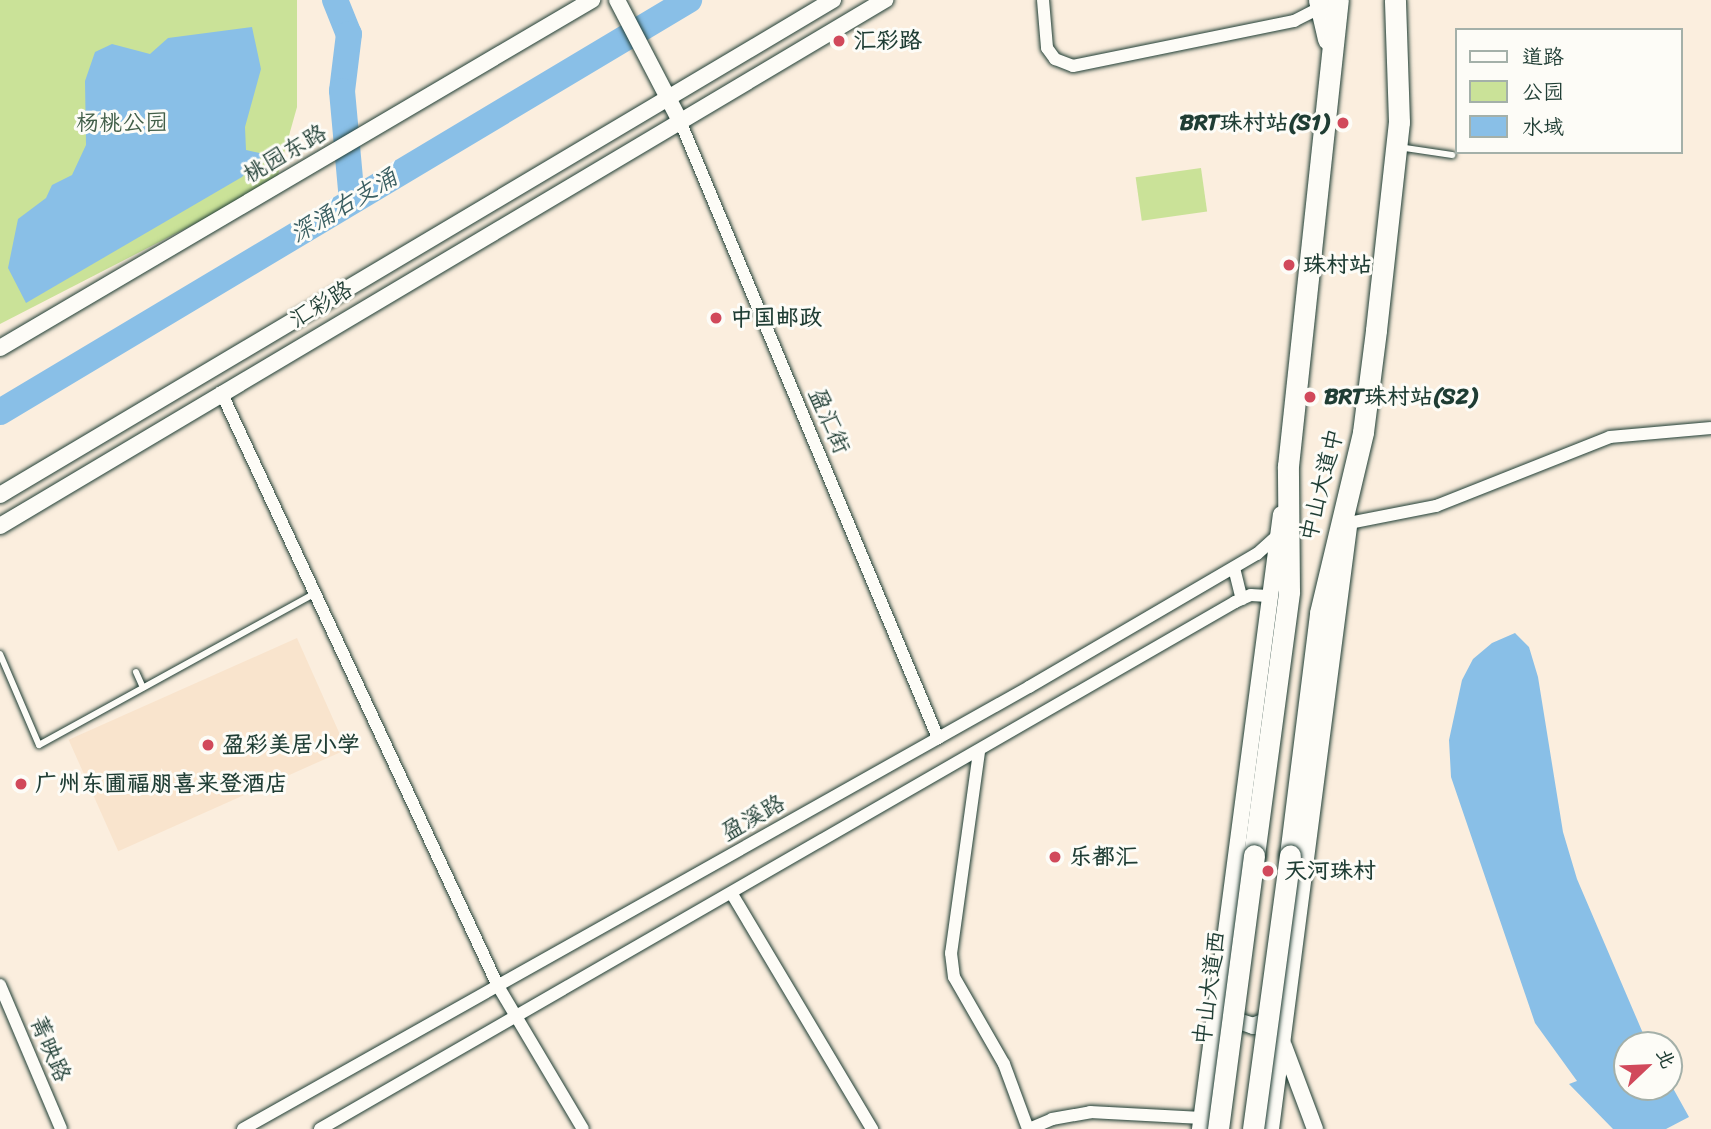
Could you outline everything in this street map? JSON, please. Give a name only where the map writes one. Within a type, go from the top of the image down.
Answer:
[{"type":"highway","name":"中山大道中","points":[[1254,855],[1289,590],[1288,466],[1332,61],[1326,2]]},
{"type":"highway","name":"中山大道中","points":[[1253,1129],[1320,613],[1358,457],[1396,146],[1398,5]]},
{"type":"highway","name":"中山大道西","points":[[1207,1125],[1254,855]]},
{"type":"street","name":"桃园东路","points":[[0,348],[592,0]]},
{"type":"street","name":"汇彩路","points":[[0,495],[833,0]]},
{"type":"street","name":"汇彩路","points":[[0,526],[366,304],[885,0]]},
{"type":"street","points":[[1043,0],[1047,48],[1055,59],[1073,66],[1294,21],[1326,2]]},
{"type":"street","points":[[621,7],[680,121]]},
{"type":"street","points":[[716,69],[729,91]]},
{"type":"street","name":"盈汇街","points":[[680,121],[938,738]]},
{"type":"street","points":[[354,283],[366,304]]},
{"type":"street","points":[[316,306],[328,327]]},
{"type":"street","points":[[221,392],[498,986],[583,1129]]},
{"type":"street","points":[[1349,523],[1436,506],[1610,437],[1711,428]]},
{"type":"street","points":[[1271,1129],[1358,457]]},
{"type":"street","points":[[979,752],[951,953],[954,977],[1004,1064],[1028,1129],[1052,1119],[1090,1112],[1207,1125],[1218,987],[1268,596],[1288,466]]},
{"type":"street","name":"盈溪路","points":[[243,1129],[938,738],[1234,568],[1278,535]]},
{"type":"street","points":[[1234,568],[1242,598]]},
{"type":"street","points":[[320,1129],[979,752],[1242,598],[1268,596]]},
{"type":"street","points":[[732,894],[872,1129]]},
{"type":"street","name":"菁映路","points":[[0,985],[61,1129]]},
{"type":"street","points":[[1218,987],[1232,1016],[1248,1025],[1264,1023],[1287,1002]]},
{"type":"street","points":[[1282,1040],[1315,1129]]},
{"type":"lane","points":[[1396,146],[1452,155]]},
{"type":"lane","points":[[0,654],[39,745],[315,593]]},
{"type":"lane","points":[[136,671],[143,688]]},
{"type":"shaded area","name":"盈彩美居小学","points":[[297,638],[347,749],[118,851],[69,740]]},
{"type":"green space","name":"杨桃公园","points":[[0,0],[297,0],[297,107],[276,182],[0,324]]},
{"type":"green space","points":[[1201,168],[1207,212],[1142,221],[1136,177]]},
{"type":"water","points":[[252,27],[261,69],[245,127],[246,150],[264,154],[242,177],[26,303],[8,268],[18,219],[46,198],[52,185],[72,175],[86,145],[85,81],[95,52],[112,44],[150,54],[168,38]]},
{"type":"water","points":[[1515,633],[1529,647],[1538,677],[1563,832],[1577,879],[1642,1031],[1613,1031],[1613,1101],[1680,1101],[1689,1117],[1666,1129],[1613,1129],[1569,1084],[1577,1081],[1535,1023],[1451,777],[1449,740],[1462,680],[1473,659],[1492,643]]},
{"type":"waterway","points":[[335,0],[349,34],[342,91],[352,201]]},
{"type":"waterway","name":"深涌右支涌","points":[[0,412],[689,0]]},
{"type":"place","name":"汇彩路","points":[[839,41]]},
{"type":"place","name":"BRT珠村站(S1)","points":[[1343,123]]},
{"type":"place","name":"珠村站","points":[[1289,265]]},
{"type":"place","name":"中国邮政","points":[[716,318]]},
{"type":"place","name":"BRT珠村站(S2)","points":[[1310,397]]},
{"type":"place","name":"盈彩美居小学","points":[[208,745]]},
{"type":"place","name":"广州东圃福朋喜来登酒店","points":[[21,784]]},
{"type":"place","name":"乐都汇","points":[[1055,857]]},
{"type":"place","name":"天河珠村","points":[[1268,871]]}]
